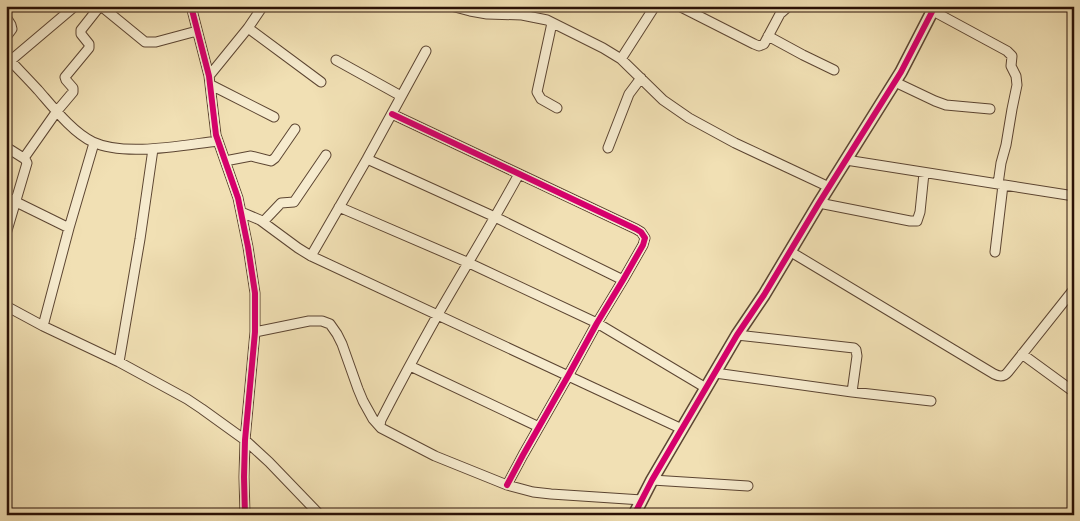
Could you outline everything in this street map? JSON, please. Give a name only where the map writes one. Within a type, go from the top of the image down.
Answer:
[{"type":"street","points":[[75,6],[8,59],[72,127],[91,141],[119,148],[153,148],[218,141]]},
{"type":"street","points":[[24,158],[74,90],[65,77],[89,46],[80,30],[100,6],[140,39],[148,42],[156,42],[197,31]]},
{"type":"street","points":[[191,6],[210,81],[215,130],[241,212],[254,282],[255,332],[245,440],[245,515]]},
{"type":"street","points":[[210,81],[263,6]]},
{"type":"street","points":[[451,6],[486,14],[522,15],[552,23],[621,59],[663,100],[689,118],[735,143],[829,187]]},
{"type":"street","points":[[621,59],[655,6]]},
{"type":"street","points":[[680,6],[757,46],[762,46],[780,14],[789,6]]},
{"type":"street","points":[[634,515],[652,480],[737,335],[764,295],[901,72],[934,9],[1007,51],[1012,56],[1011,67],[1016,76],[1017,85],[1000,169],[1001,185],[995,252]]},
{"type":"street","points":[[6,17],[12,29],[6,37]]},
{"type":"street","points":[[552,23],[538,92],[541,99],[557,108]]},
{"type":"street","points":[[248,28],[321,82]]},
{"type":"street","points":[[768,36],[834,70]]},
{"type":"street","points":[[311,256],[426,51]]},
{"type":"street","points":[[336,60],[401,96]]},
{"type":"street","points":[[608,148],[629,94],[640,78]]},
{"type":"street","points":[[210,81],[274,116]]},
{"type":"street","points":[[895,82],[946,105],[990,109]]},
{"type":"street","points":[[392,114],[636,229],[645,238],[507,485]]},
{"type":"street","points":[[226,162],[251,156],[271,161],[295,129]]},
{"type":"street","points":[[44,326],[69,228],[94,142]]},
{"type":"street","points":[[6,147],[27,161],[6,234]]},
{"type":"street","points":[[119,362],[153,148]]},
{"type":"street","points":[[263,222],[280,203],[294,202],[326,155]]},
{"type":"street","points":[[367,159],[495,217],[623,280]]},
{"type":"street","points":[[846,160],[1074,196]]},
{"type":"street","points":[[819,203],[917,221],[920,216],[924,172]]},
{"type":"street","points":[[380,426],[381,420],[438,315],[519,174]]},
{"type":"street","points":[[6,197],[69,228]]},
{"type":"street","points":[[339,207],[469,263],[597,323],[706,388]]},
{"type":"street","points":[[241,212],[263,222],[311,256],[682,429]]},
{"type":"street","points":[[790,252],[1000,376],[1005,375],[1074,289]]},
{"type":"street","points":[[6,306],[119,362],[187,399],[245,440],[320,515]]},
{"type":"street","points":[[255,332],[309,321],[322,321],[330,324],[342,344],[358,389],[373,419],[384,431],[435,456],[507,485],[532,492],[642,500]]},
{"type":"street","points":[[737,335],[854,348],[857,356],[852,392]]},
{"type":"street","points":[[1022,354],[1074,392]]},
{"type":"street","points":[[410,366],[539,427]]},
{"type":"street","points":[[715,373],[931,401]]},
{"type":"street","points":[[652,480],[748,486]]},
{"type":"cycle path","points":[[191,6],[209,76],[216,135],[238,198],[255,293],[255,332],[245,440],[245,515]]},
{"type":"cycle path","points":[[634,515],[652,480],[737,335],[764,295],[901,72],[935,6]]},
{"type":"cycle path","points":[[392,114],[636,229],[645,238],[643,245],[597,323],[507,485]]}]
